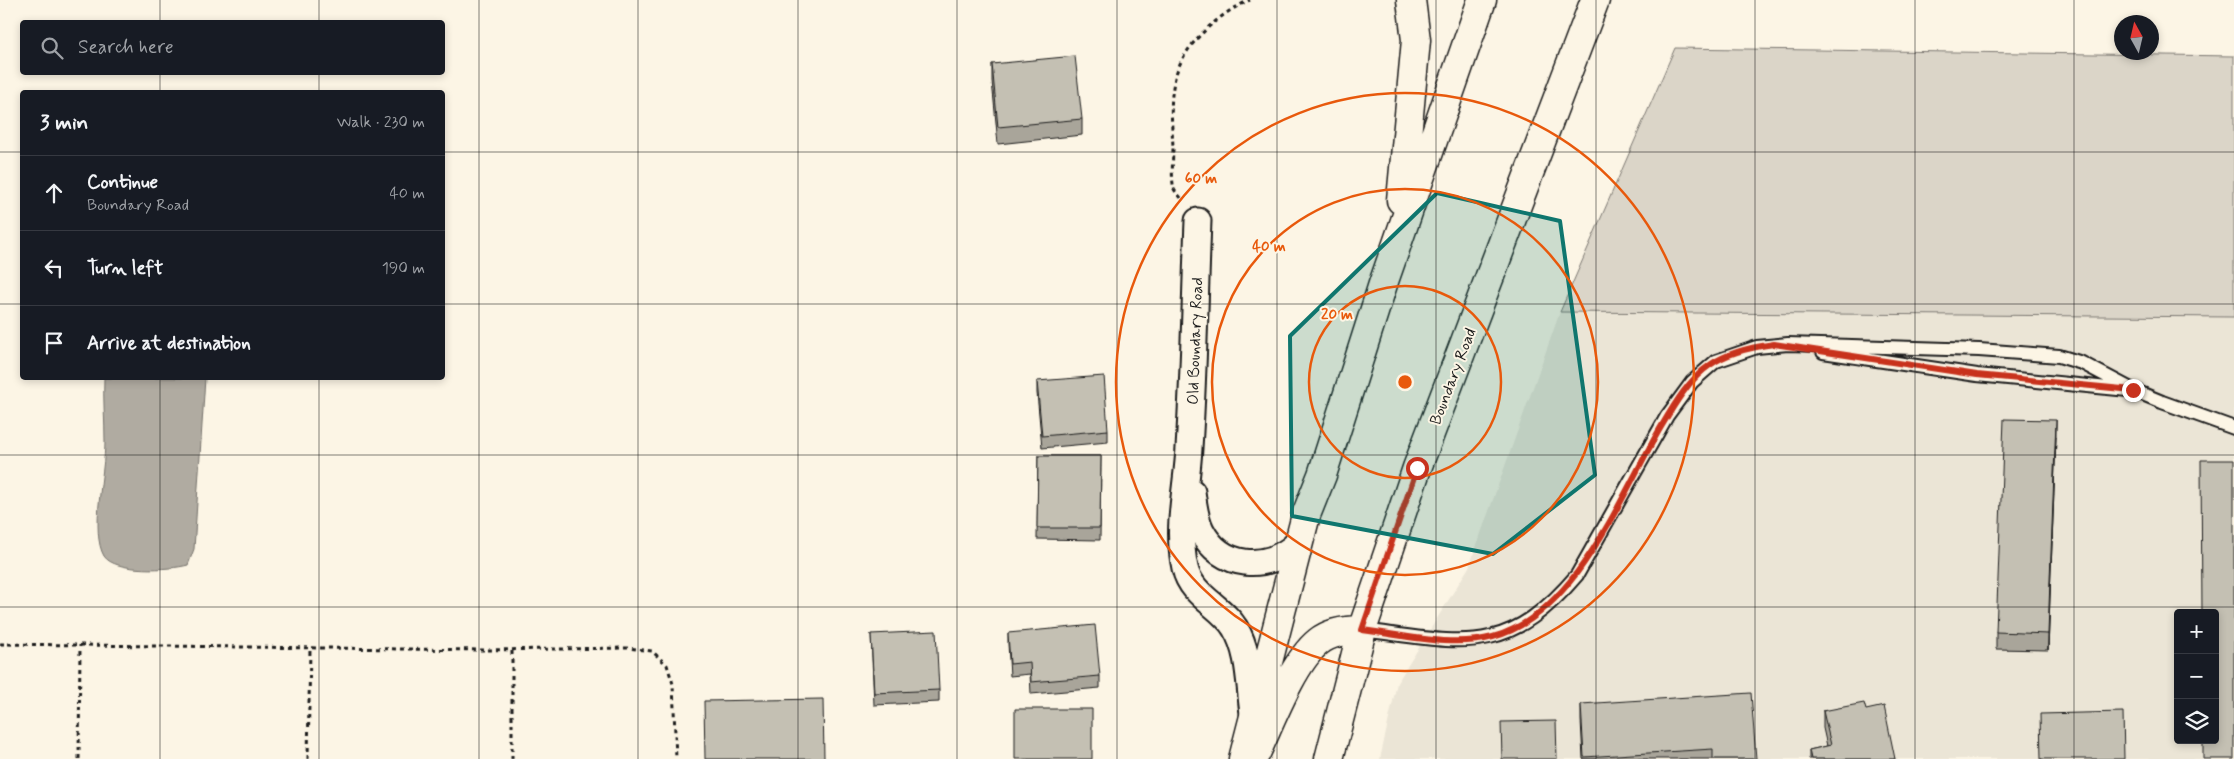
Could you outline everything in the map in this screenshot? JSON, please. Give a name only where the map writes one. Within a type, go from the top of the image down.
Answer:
[{"type":"main road","points":[[1397,244],[1416,40],[1411,0]]},
{"type":"main road","points":[[1243,759],[1253,713],[1298,544],[1397,244],[1482,0]]},
{"type":"main road","name":"Boundary Road","points":[[1329,759],[1362,630],[1417,468],[1596,4]]},
{"type":"main road","points":[[1253,759],[1295,672],[1312,648],[1327,636],[1347,631],[1362,630]]},
{"type":"street","name":"Old Boundary Road","points":[[1198,220],[1196,340],[1188,462],[1181,522],[1181,548],[1186,572],[1196,589],[1227,618],[1238,633],[1244,652],[1253,713]]},
{"type":"street","name":"Old Boundary Road","points":[[1188,462],[1198,522],[1209,542],[1220,553],[1246,562],[1263,562],[1280,558],[1298,544]]},
{"type":"lane","points":[[1362,630],[1466,642],[1506,633],[1533,618],[1563,592],[1576,575],[1667,416],[1692,382],[1709,365],[1742,350],[1774,344],[1979,350],[2046,354],[2082,363],[2133,390],[2234,428]]},
{"type":"lane","points":[[1774,344],[1977,375],[2133,390]]},
{"type":"path","points":[[1198,220],[1174,189],[1172,107],[1175,77],[1186,55],[1212,24],[1238,5],[1250,0]]},
{"type":"path","points":[[0,644],[512,650],[628,648],[652,651],[667,665],[673,684],[676,759]]},
{"type":"path","points":[[79,759],[80,645]]},
{"type":"path","points":[[308,759],[310,648]]},
{"type":"path","points":[[512,650],[512,759]]},
{"type":"highlighted area","points":[[1437,193],[1560,221],[1595,475],[1493,554],[1292,516],[1290,336]]},
{"type":"shaded area","points":[[1675,48],[2114,54],[2114,60],[2159,60],[2159,55],[2234,56],[2234,317],[1560,312]]},
{"type":"shaded area","points":[[1560,312],[2234,317],[2234,759],[1380,759],[1397,683],[1469,567]]},
{"type":"shaded area","points":[[104,380],[205,380],[194,549],[188,565],[156,569],[131,568],[110,561],[104,556],[98,532],[98,517],[105,442]]},
{"type":"building","points":[[1075,56],[1082,119],[998,127],[992,64]]},
{"type":"building","points":[[1104,376],[1108,430],[1042,436],[1037,381]]},
{"type":"building","points":[[2004,419],[2056,420],[2048,634],[1996,632]]},
{"type":"building","points":[[1038,456],[1101,456],[1100,528],[1037,528]]},
{"type":"building","points":[[2201,460],[2234,460],[2234,759],[2203,759],[2203,744],[2219,744],[2219,609],[2202,609]]},
{"type":"building","points":[[1095,625],[1100,676],[1031,682],[1030,662],[1010,664],[1008,633]]},
{"type":"building","points":[[936,631],[939,690],[874,693],[871,634]]},
{"type":"building","points":[[1751,693],[1756,759],[1713,759],[1713,749],[1584,757],[1581,704]]},
{"type":"building","points":[[823,699],[824,759],[705,759],[704,701]]},
{"type":"building","points":[[1864,703],[1866,710],[1884,706],[1895,759],[1811,759],[1809,750],[1831,745],[1823,711]]},
{"type":"building","points":[[1015,709],[1092,709],[1092,759],[1015,759]]},
{"type":"building","points":[[2123,712],[2124,759],[2041,759],[2040,714]]},
{"type":"building","points":[[1556,721],[1557,759],[1502,759],[1501,722]]},
{"type":"route","points":[[1417,468],[1362,630],[1466,642],[1493,637],[1518,627],[1533,618],[1563,592],[1590,553],[1667,416],[1679,399],[1709,365],[1742,350],[1774,344],[1977,375],[2133,390]]}]
